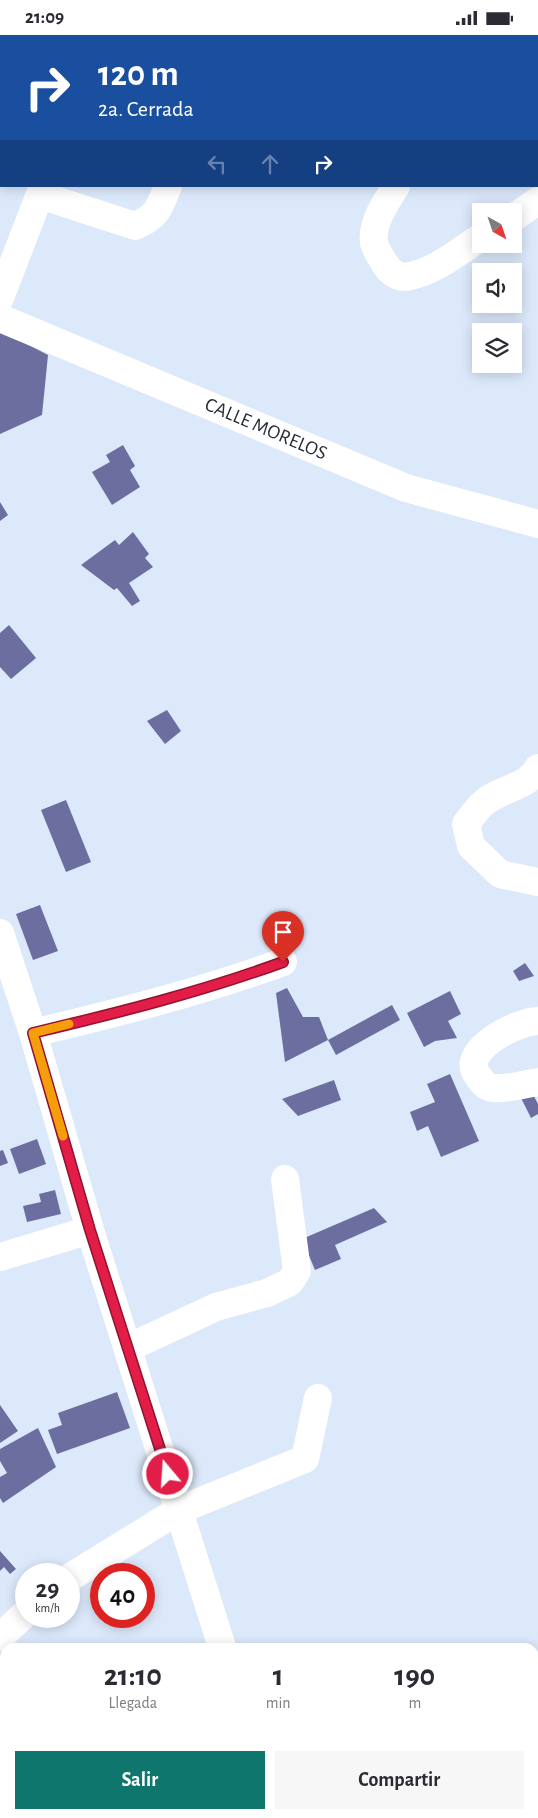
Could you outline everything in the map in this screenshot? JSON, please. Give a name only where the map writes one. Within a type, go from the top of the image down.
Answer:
[{"type":"street","points":[[0,298],[42,191],[135,225],[145,221],[156,212],[168,187]]},
{"type":"street","points":[[395,187],[378,219],[374,243],[387,268],[398,276],[409,277],[426,271],[472,243]]},
{"type":"street","points":[[522,212],[538,201]]},
{"type":"street","name":"CALLE MORELOS","points":[[0,318],[406,488],[538,524]]},
{"type":"street","points":[[538,768],[536,772],[520,785],[486,801],[476,810],[466,824],[471,846],[500,874],[538,882]]},
{"type":"street","points":[[0,933],[6,973],[33,1033],[90,1230],[221,1643]]},
{"type":"street","points":[[33,1033],[148,1005],[240,978],[283,962]]},
{"type":"street","points":[[538,1021],[530,1021],[515,1026],[491,1041],[478,1052],[473,1061],[473,1071],[483,1083],[491,1088],[513,1087],[538,1082]]},
{"type":"street","points":[[128,1348],[216,1307],[267,1293],[290,1282],[297,1271],[285,1179]]},
{"type":"street","points":[[0,1257],[90,1230]]},
{"type":"street","points":[[80,1571],[180,1510],[305,1459],[318,1398]]},
{"type":"street","points":[[0,1637],[15,1623]]},
{"type":"building","points":[[0,330],[48,355],[42,415],[0,434]]},
{"type":"building","points":[[123,445],[135,466],[130,470],[140,487],[112,505],[92,472],[110,462],[106,455]]},
{"type":"building","points":[[0,502],[8,515],[0,521]]},
{"type":"building","points":[[133,532],[149,554],[145,558],[153,567],[129,583],[140,601],[132,606],[117,588],[114,590],[81,565],[115,540],[119,545]]},
{"type":"building","points":[[9,625],[36,658],[11,679],[0,667],[0,633]]},
{"type":"building","points":[[167,710],[181,731],[165,744],[147,721]]},
{"type":"building","points":[[66,800],[91,862],[66,872],[41,810]]},
{"type":"building","points":[[40,905],[58,951],[33,960],[16,914]]},
{"type":"building","points":[[525,963],[534,976],[519,981],[513,971]]},
{"type":"building","points":[[287,988],[303,1017],[319,1017],[328,1040],[285,1062],[276,993]]},
{"type":"building","points":[[450,991],[461,1014],[448,1021],[457,1038],[435,1041],[424,1047],[407,1013]]},
{"type":"building","points":[[392,1005],[400,1020],[336,1055],[328,1040]]},
{"type":"building","points":[[450,1074],[479,1141],[441,1157],[428,1126],[417,1131],[410,1112],[435,1102],[427,1084]]},
{"type":"building","points":[[334,1080],[341,1100],[298,1116],[282,1099]]},
{"type":"building","points":[[529,1087],[538,1104],[538,1114],[531,1118],[520,1096]]},
{"type":"building","points":[[37,1139],[46,1164],[19,1174],[10,1149]]},
{"type":"building","points":[[3,1150],[8,1163],[0,1166],[0,1151]]},
{"type":"building","points":[[55,1190],[61,1214],[27,1222],[23,1206],[41,1202],[39,1194]]},
{"type":"building","points":[[374,1208],[387,1222],[335,1245],[341,1259],[315,1270],[302,1239]]},
{"type":"building","points":[[117,1392],[130,1428],[57,1454],[48,1430],[62,1425],[58,1413]]},
{"type":"building","points":[[0,1405],[18,1431],[0,1443]]},
{"type":"building","points":[[38,1428],[56,1467],[3,1503],[0,1498],[0,1477],[7,1473],[0,1461],[0,1449]]},
{"type":"building","points":[[0,1551],[15,1570],[10,1574],[4,1567],[0,1571]]},
{"type":"slow traffic","points":[[63,1136],[33,1033],[69,1024]]},
{"type":"route","points":[[168,1474],[90,1230],[33,1033],[148,1005],[240,978],[283,962]]}]
